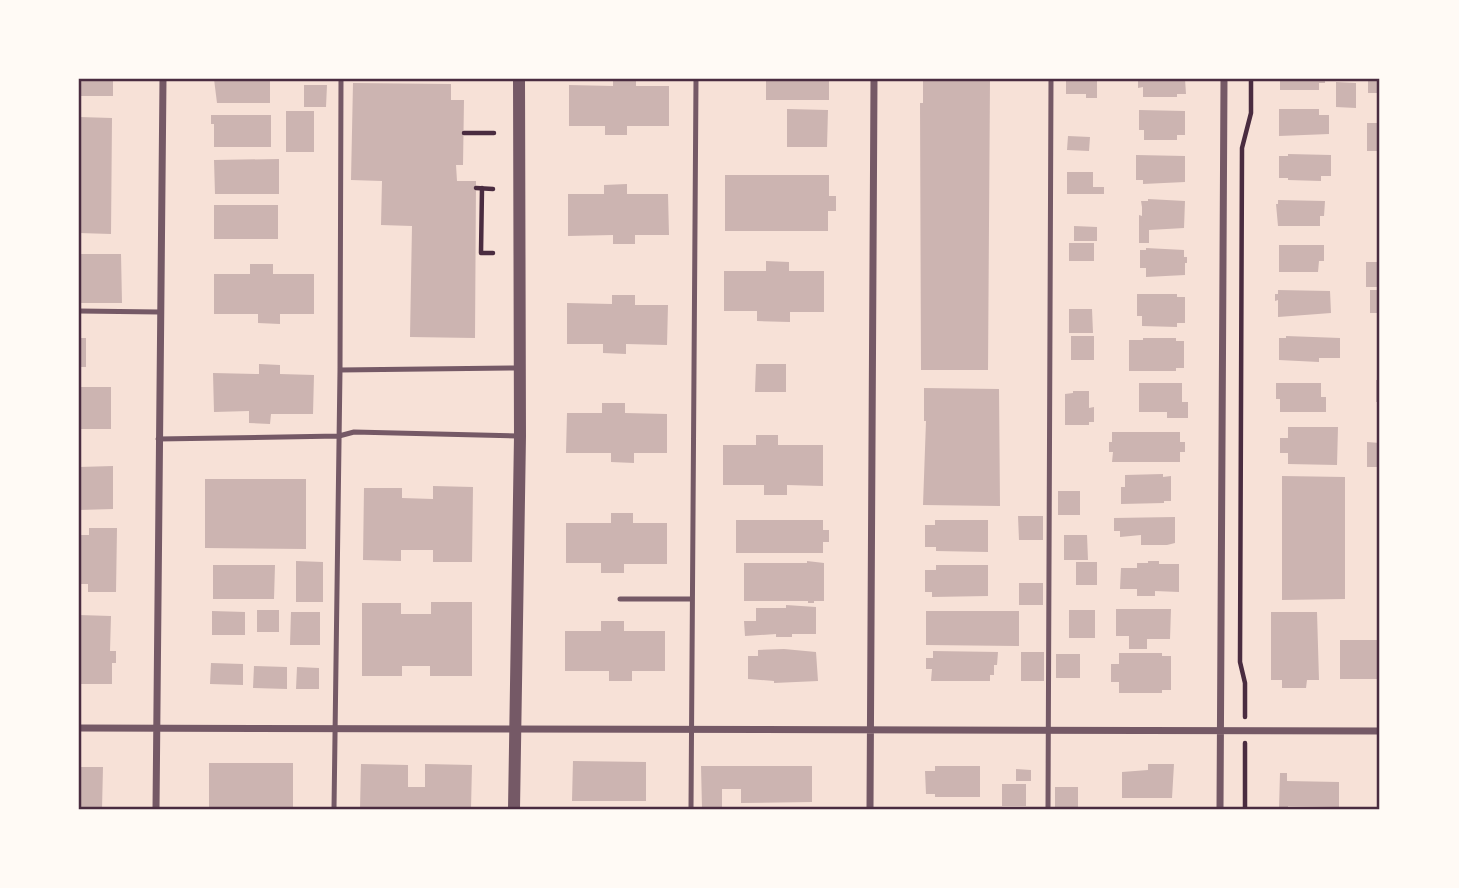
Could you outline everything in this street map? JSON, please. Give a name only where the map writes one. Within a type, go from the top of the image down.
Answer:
[{"type":"street","points":[[156,809],[163,79]]},
{"type":"street","points":[[514,809],[520,436],[519,79]]},
{"type":"street","points":[[870,809],[874,79]]},
{"type":"street","points":[[1220,809],[1224,79]]},
{"type":"street","points":[[79,728],[1380,731]]},
{"type":"lane","points":[[334,809],[340,436],[341,79]]},
{"type":"lane","points":[[691,809],[696,79]]},
{"type":"lane","points":[[1048,809],[1051,79]]},
{"type":"lane","points":[[79,311],[159,313]]},
{"type":"lane","points":[[340,370],[520,368]]},
{"type":"lane","points":[[158,439],[340,436],[354,432],[520,436]]},
{"type":"lane","points":[[620,599],[692,599]]},
{"type":"path","points":[[1245,809],[1245,683],[1240,662],[1242,148],[1251,113],[1251,79]]},
{"type":"path","points":[[464,133],[494,133]]},
{"type":"path","points":[[493,189],[479,188],[481,253],[493,253]]},
{"type":"building","points":[[79,79],[113,79],[113,96],[79,96]]},
{"type":"building","points":[[214,79],[270,79],[270,103],[217,103]]},
{"type":"building","points":[[613,79],[636,79],[636,86],[669,86],[669,126],[627,126],[627,135],[605,135],[605,126],[569,126],[569,85],[613,86]]},
{"type":"building","points":[[766,79],[829,79],[829,100],[766,100]]},
{"type":"building","points":[[923,79],[990,79],[988,370],[921,370],[920,103],[923,103]]},
{"type":"building","points":[[1066,79],[1097,79],[1097,98],[1086,98],[1086,94],[1066,94]]},
{"type":"building","points":[[1138,79],[1185,79],[1186,94],[1177,94],[1177,97],[1143,97],[1143,87],[1138,88]]},
{"type":"building","points":[[1280,79],[1325,79],[1325,83],[1319,83],[1319,90],[1280,90]]},
{"type":"building","points":[[1368,79],[1380,79],[1380,93],[1368,93]]},
{"type":"building","points":[[1336,82],[1356,83],[1356,108],[1336,107]]},
{"type":"building","points":[[353,83],[451,84],[451,100],[464,100],[463,165],[456,165],[457,181],[476,181],[475,338],[410,337],[412,226],[381,225],[382,181],[351,180]]},
{"type":"building","points":[[304,85],[327,85],[326,107],[304,107]]},
{"type":"building","points":[[787,109],[828,110],[827,147],[787,147]]},
{"type":"building","points":[[1279,109],[1319,109],[1319,115],[1329,115],[1329,134],[1279,136]]},
{"type":"building","points":[[1139,110],[1185,111],[1185,135],[1177,135],[1177,140],[1144,140],[1144,130],[1139,130]]},
{"type":"building","points":[[286,111],[314,111],[314,152],[286,152]]},
{"type":"building","points":[[211,115],[271,115],[271,147],[214,147],[214,124],[211,124]]},
{"type":"building","points":[[79,117],[112,118],[111,234],[79,233]]},
{"type":"building","points":[[1367,123],[1380,123],[1380,151],[1367,151]]},
{"type":"building","points":[[1068,136],[1090,137],[1089,151],[1067,150]]},
{"type":"building","points":[[1136,155],[1185,156],[1185,182],[1143,184],[1143,180],[1136,180]]},
{"type":"building","points":[[1331,155],[1331,176],[1321,176],[1321,181],[1279,178],[1279,156]]},
{"type":"building","points":[[279,159],[279,194],[215,194],[214,160]]},
{"type":"building","points":[[1067,172],[1093,172],[1093,187],[1104,187],[1104,194],[1067,194]]},
{"type":"building","points":[[725,175],[829,175],[829,196],[836,196],[836,211],[828,211],[828,231],[725,231]]},
{"type":"building","points":[[627,184],[627,194],[668,194],[669,235],[635,235],[635,244],[613,244],[613,235],[568,236],[568,194],[604,194],[604,185]]},
{"type":"building","points":[[1278,200],[1325,201],[1320,226],[1278,226]]},
{"type":"building","points":[[1141,201],[1185,201],[1184,228],[1149,230],[1149,243],[1139,243]]},
{"type":"building","points":[[214,205],[278,205],[278,239],[214,239]]},
{"type":"building","points":[[1074,226],[1097,227],[1097,241],[1074,241]]},
{"type":"building","points":[[1069,243],[1094,243],[1094,261],[1069,261]]},
{"type":"building","points":[[1279,245],[1324,245],[1324,261],[1319,261],[1318,272],[1279,272]]},
{"type":"building","points":[[1140,250],[1184,250],[1184,257],[1187,257],[1185,275],[1146,277],[1146,268],[1140,268]]},
{"type":"building","points":[[79,254],[121,254],[122,303],[79,303]]},
{"type":"building","points":[[766,261],[789,262],[789,271],[824,271],[824,312],[790,312],[790,322],[757,321],[757,311],[724,311],[724,271],[766,271]]},
{"type":"building","points":[[1366,262],[1380,262],[1380,287],[1366,287]]},
{"type":"building","points":[[250,264],[273,264],[273,274],[314,274],[314,314],[280,314],[280,324],[258,323],[258,314],[214,314],[214,274],[250,274]]},
{"type":"building","points":[[1278,290],[1330,291],[1331,313],[1278,317],[1278,300],[1275,301],[1275,294],[1278,294]]},
{"type":"building","points":[[1370,290],[1380,290],[1380,313],[1370,313]]},
{"type":"building","points":[[1137,294],[1177,294],[1177,297],[1185,297],[1185,323],[1177,323],[1177,327],[1142,326],[1142,316],[1137,316]]},
{"type":"building","points":[[612,295],[635,295],[635,305],[668,305],[667,345],[626,344],[626,354],[603,353],[603,344],[567,344],[567,303],[612,304]]},
{"type":"building","points":[[1069,309],[1092,309],[1093,333],[1069,333]]},
{"type":"building","points":[[1071,336],[1094,336],[1094,360],[1071,360]]},
{"type":"building","points":[[79,338],[86,338],[86,367],[79,367]]},
{"type":"building","points":[[1176,338],[1176,341],[1184,341],[1184,368],[1176,368],[1176,371],[1129,371],[1129,340]]},
{"type":"building","points":[[1279,338],[1340,338],[1340,358],[1319,358],[1319,362],[1279,360]]},
{"type":"building","points":[[1377,356],[1380,356],[1380,378],[1377,378]]},
{"type":"building","points":[[259,364],[280,365],[280,374],[314,375],[313,414],[271,414],[270,424],[249,423],[249,411],[214,412],[213,373],[259,374]]},
{"type":"building","points":[[756,364],[786,364],[786,392],[755,392]]},
{"type":"building","points":[[1376,380],[1380,380],[1380,402],[1376,402]]},
{"type":"building","points":[[1139,383],[1182,383],[1182,402],[1188,402],[1188,418],[1167,418],[1167,412],[1139,412]]},
{"type":"building","points":[[1276,383],[1321,383],[1321,397],[1326,397],[1326,412],[1280,412],[1280,399],[1276,399]]},
{"type":"building","points":[[79,387],[111,387],[111,429],[79,429]]},
{"type":"building","points":[[924,388],[999,389],[1000,506],[923,505],[926,421]]},
{"type":"building","points":[[1089,391],[1089,408],[1094,407],[1094,422],[1089,422],[1089,425],[1065,425],[1065,394]]},
{"type":"building","points":[[602,403],[625,403],[625,413],[667,414],[667,453],[634,453],[634,463],[611,462],[611,453],[566,453],[567,413],[602,413]]},
{"type":"building","points":[[1288,427],[1338,427],[1337,465],[1288,464],[1288,453],[1280,453],[1280,438],[1288,438]]},
{"type":"building","points":[[1112,432],[1180,432],[1180,442],[1185,442],[1185,452],[1180,452],[1180,462],[1112,462],[1113,452],[1109,452],[1109,442],[1112,442]]},
{"type":"building","points":[[756,435],[778,435],[778,445],[823,445],[823,486],[787,485],[787,495],[764,495],[764,485],[723,485],[723,445],[756,445]]},
{"type":"building","points":[[1367,442],[1380,443],[1380,467],[1367,467]]},
{"type":"building","points":[[113,466],[113,509],[79,510],[79,467]]},
{"type":"building","points":[[1163,474],[1163,477],[1171,476],[1171,501],[1121,504],[1121,487],[1125,487],[1125,475]]},
{"type":"building","points":[[1282,476],[1345,477],[1345,599],[1282,600]]},
{"type":"building","points":[[205,479],[306,479],[306,549],[205,548]]},
{"type":"building","points":[[433,486],[473,487],[472,562],[433,562],[433,550],[401,550],[401,561],[363,560],[364,488],[402,488],[402,498],[433,499]]},
{"type":"building","points":[[1058,491],[1080,491],[1080,515],[1058,515]]},
{"type":"building","points":[[611,513],[633,513],[633,523],[667,523],[667,564],[624,564],[624,573],[601,573],[601,563],[566,563],[566,523],[611,523]]},
{"type":"building","points":[[1018,516],[1043,516],[1043,540],[1019,540]]},
{"type":"building","points":[[1175,517],[1175,543],[1167,545],[1141,545],[1141,535],[1120,537],[1120,531],[1114,531],[1114,518]]},
{"type":"building","points":[[736,520],[823,520],[823,530],[829,530],[829,542],[823,542],[823,553],[736,553]]},
{"type":"building","points":[[935,520],[988,520],[988,552],[936,551],[936,547],[925,547],[925,525],[935,525]]},
{"type":"building","points":[[89,528],[117,528],[116,592],[88,592],[88,584],[79,584],[79,535],[89,535]]},
{"type":"building","points":[[1064,535],[1087,535],[1088,560],[1064,560]]},
{"type":"building","points":[[296,561],[323,562],[323,602],[296,602]]},
{"type":"building","points":[[1148,561],[1179,564],[1179,592],[1155,591],[1155,596],[1137,596],[1137,589],[1120,589],[1121,568],[1137,568],[1137,563]]},
{"type":"building","points":[[1076,562],[1097,562],[1097,585],[1076,585]]},
{"type":"building","points":[[744,563],[824,563],[824,601],[744,601]]},
{"type":"building","points":[[213,565],[275,565],[274,599],[213,599]]},
{"type":"building","points":[[936,565],[988,565],[988,596],[932,597],[932,592],[925,592],[925,570],[936,570]]},
{"type":"building","points":[[1019,583],[1043,583],[1043,605],[1019,605]]},
{"type":"building","points":[[431,602],[472,602],[472,676],[430,676],[430,666],[402,666],[402,676],[362,676],[362,603],[401,603],[401,614],[431,614]]},
{"type":"building","points":[[786,605],[816,607],[816,634],[792,634],[792,637],[776,637],[776,634],[745,636],[744,621],[756,621],[756,608],[786,608]]},
{"type":"building","points":[[1116,609],[1171,609],[1170,639],[1147,639],[1147,649],[1129,649],[1129,636],[1116,636]]},
{"type":"building","points":[[257,610],[279,610],[279,632],[257,632]]},
{"type":"building","points":[[1069,610],[1095,610],[1095,638],[1069,638]]},
{"type":"building","points":[[212,611],[245,612],[245,635],[212,635]]},
{"type":"building","points":[[926,611],[1019,611],[1019,646],[926,645]]},
{"type":"building","points":[[291,612],[320,612],[320,645],[290,645]]},
{"type":"building","points":[[1271,612],[1317,612],[1319,680],[1307,680],[1306,688],[1282,688],[1282,680],[1271,680]]},
{"type":"building","points":[[79,615],[111,616],[110,651],[116,651],[116,663],[112,663],[112,684],[79,684]]},
{"type":"building","points":[[601,621],[624,621],[624,631],[665,631],[665,671],[632,671],[632,681],[609,681],[609,671],[565,671],[565,631],[601,631]]},
{"type":"building","points":[[1340,640],[1380,640],[1380,679],[1340,679]]},
{"type":"building","points":[[758,650],[816,652],[818,681],[774,683],[748,679],[748,656],[758,656]]},
{"type":"building","points":[[933,651],[998,652],[994,675],[990,675],[990,681],[931,681],[932,669],[926,669],[926,658],[933,658]]},
{"type":"building","points":[[1021,652],[1044,652],[1044,681],[1021,681]]},
{"type":"building","points":[[1119,653],[1162,653],[1162,656],[1171,656],[1171,690],[1162,690],[1162,693],[1119,693],[1119,682],[1111,682],[1111,664],[1119,664]]},
{"type":"building","points":[[1056,654],[1080,654],[1080,678],[1056,678]]},
{"type":"building","points":[[211,663],[243,664],[243,685],[210,684]]},
{"type":"building","points":[[254,666],[287,667],[287,689],[253,688]]},
{"type":"building","points":[[297,667],[319,668],[319,689],[296,689]]},
{"type":"building","points":[[573,761],[646,762],[646,801],[572,801]]},
{"type":"building","points":[[209,763],[293,763],[293,809],[209,809]]},
{"type":"building","points":[[361,764],[408,765],[408,787],[425,787],[425,764],[472,765],[471,809],[360,809]]},
{"type":"building","points":[[1148,764],[1174,764],[1172,798],[1122,798],[1122,772],[1148,770]]},
{"type":"building","points":[[701,766],[812,766],[812,802],[741,803],[741,789],[722,789],[722,808],[702,808]]},
{"type":"building","points":[[935,766],[980,766],[980,797],[935,797],[935,794],[926,794],[925,771],[935,771]]},
{"type":"building","points":[[79,767],[103,767],[102,809],[79,809]]},
{"type":"building","points":[[1016,769],[1031,770],[1031,781],[1016,781]]},
{"type":"building","points":[[1280,773],[1287,773],[1287,781],[1339,782],[1339,807],[1288,806],[1288,809],[1279,809]]},
{"type":"building","points":[[1002,784],[1026,784],[1026,806],[1002,806]]},
{"type":"building","points":[[1055,787],[1078,787],[1078,808],[1055,808]]}]
